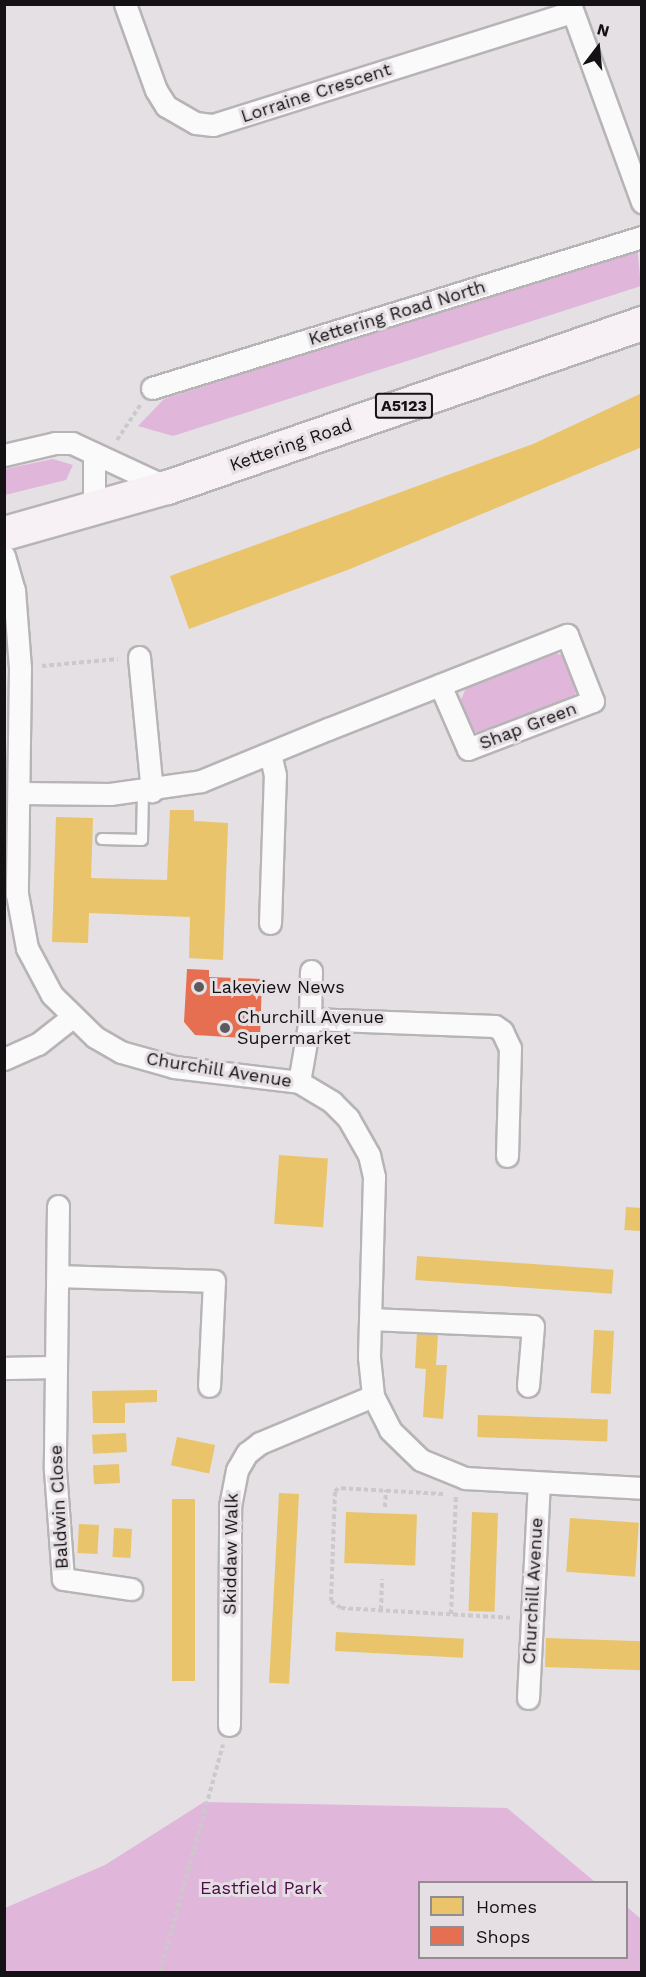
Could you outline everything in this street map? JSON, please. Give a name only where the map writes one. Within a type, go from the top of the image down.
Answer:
[{"type":"main road","name":"Kettering Road","points":[[4,533],[166,487],[642,322]]},
{"type":"street","name":"Lorraine Crescent","points":[[125,4],[156,90],[166,106],[196,123],[213,125],[571,8]]},
{"type":"street","points":[[571,8],[642,202]]},
{"type":"street","name":"Kettering Road North","points":[[152,388],[642,237]]},
{"type":"street","points":[[4,454],[63,442],[166,487]]},
{"type":"street","points":[[91,453],[94,509]]},
{"type":"street","name":"Churchill Avenue","points":[[4,555],[14,590],[20,668],[12,750],[20,793],[20,920],[39,974],[71,1018],[95,1037],[148,1062],[299,1082],[323,1095],[348,1118],[369,1155],[375,1201],[370,1319],[373,1396],[397,1437],[421,1460],[440,1470],[465,1478],[642,1488]]},
{"type":"street","name":"Shap Green","points":[[20,793],[148,791],[201,781],[270,754],[440,685],[567,634],[593,701],[468,749],[440,685]]},
{"type":"street","points":[[139,657],[148,791]]},
{"type":"street","points":[[270,754],[275,775],[270,923]]},
{"type":"street","points":[[299,1082],[310,1019],[311,971]]},
{"type":"street","points":[[4,1059],[38,1044],[71,1018]]},
{"type":"street","points":[[310,1019],[495,1026],[507,1040],[510,1056],[507,1156]]},
{"type":"street","name":"Baldwin Close","points":[[58,1206],[55,1470],[63,1579],[131,1589]]},
{"type":"street","points":[[58,1276],[214,1281],[209,1386]]},
{"type":"street","points":[[370,1319],[533,1326],[528,1386]]},
{"type":"street","points":[[4,1368],[56,1366]]},
{"type":"street","name":"Skiddaw Walk","points":[[229,1725],[230,1506],[237,1470],[247,1453],[267,1439],[373,1396]]},
{"type":"street","name":"Churchill Avenue","points":[[528,1698],[539,1483]]},
{"type":"lane","points":[[102,839],[142,840],[148,791]]},
{"type":"path","points":[[91,453],[115,445],[152,388]]},
{"type":"path","points":[[20,668],[139,657]]},
{"type":"path","points":[[451,1614],[456,1495],[343,1488],[335,1492],[331,1601],[341,1608],[532,1619]]},
{"type":"path","points":[[385,1506],[386,1490]]},
{"type":"path","points":[[381,1610],[382,1579]]},
{"type":"path","points":[[160,1972],[229,1725]]},
{"type":"green space","points":[[637,246],[641,286],[173,436],[138,426],[164,399]]},
{"type":"green space","points":[[53,459],[73,465],[66,480],[5,495],[5,469]]},
{"type":"green space","points":[[549,652],[566,656],[579,687],[570,703],[481,735],[466,726],[460,702],[467,686]]},
{"type":"green space","name":"Eastfield Park","points":[[204,1802],[507,1808],[594,1881],[418,1881],[418,1959],[628,1959],[628,1908],[641,1919],[641,1972],[5,1972],[5,1908],[105,1865]]},
{"type":"building: Homes","points":[[642,393],[642,447],[350,569],[189,629],[170,576],[533,444]]},
{"type":"building: Homes","points":[[170,810],[194,810],[194,821],[228,823],[223,960],[189,958],[190,917],[89,913],[88,943],[52,942],[56,817],[93,818],[91,878],[167,880]]},
{"type":"building: Homes","points":[[279,1155],[328,1158],[323,1227],[274,1224]]},
{"type":"building: Homes","points":[[626,1207],[642,1208],[640,1231],[624,1230]]},
{"type":"building: Homes","points":[[417,1256],[614,1270],[612,1294],[415,1280]]},
{"type":"building: Homes","points":[[594,1330],[614,1331],[611,1394],[591,1393]]},
{"type":"building: Homes","points":[[417,1332],[438,1334],[436,1365],[447,1365],[443,1419],[423,1417],[426,1369],[415,1368]]},
{"type":"building: Homes","points":[[157,1390],[157,1402],[125,1403],[125,1423],[93,1423],[92,1391]]},
{"type":"building: Homes","points":[[478,1415],[608,1420],[607,1442],[477,1437]]},
{"type":"building: Homes","points":[[126,1433],[127,1452],[93,1454],[92,1435]]},
{"type":"building: Homes","points":[[177,1437],[215,1445],[209,1473],[171,1465]]},
{"type":"building: Homes","points":[[119,1464],[120,1483],[94,1484],[93,1465]]},
{"type":"building: Homes","points":[[279,1493],[299,1494],[289,1684],[269,1683]]},
{"type":"building: Homes","points":[[172,1499],[195,1499],[195,1681],[172,1681]]},
{"type":"building: Homes","points":[[346,1512],[417,1514],[415,1565],[344,1563]]},
{"type":"building: Homes","points":[[472,1512],[498,1513],[495,1612],[469,1611]]},
{"type":"building: Homes","points":[[570,1518],[639,1523],[635,1577],[566,1572]]},
{"type":"building: Homes","points":[[79,1524],[99,1525],[97,1554],[77,1553]]},
{"type":"building: Homes","points":[[114,1528],[132,1529],[130,1558],[112,1557]]},
{"type":"building: Homes","points":[[336,1632],[464,1639],[463,1658],[335,1651]]},
{"type":"building: Homes","points":[[546,1638],[642,1641],[641,1670],[545,1667]]},
{"type":"building: Shops","points":[[187,969],[209,970],[209,977],[262,979],[260,1039],[195,1035],[184,1022]]},
{"type":"place","name":"Lakeview News","points":[[199,987]]},
{"type":"place","name":"Churchill Avenue Supermarket","points":[[225,1028]]}]
